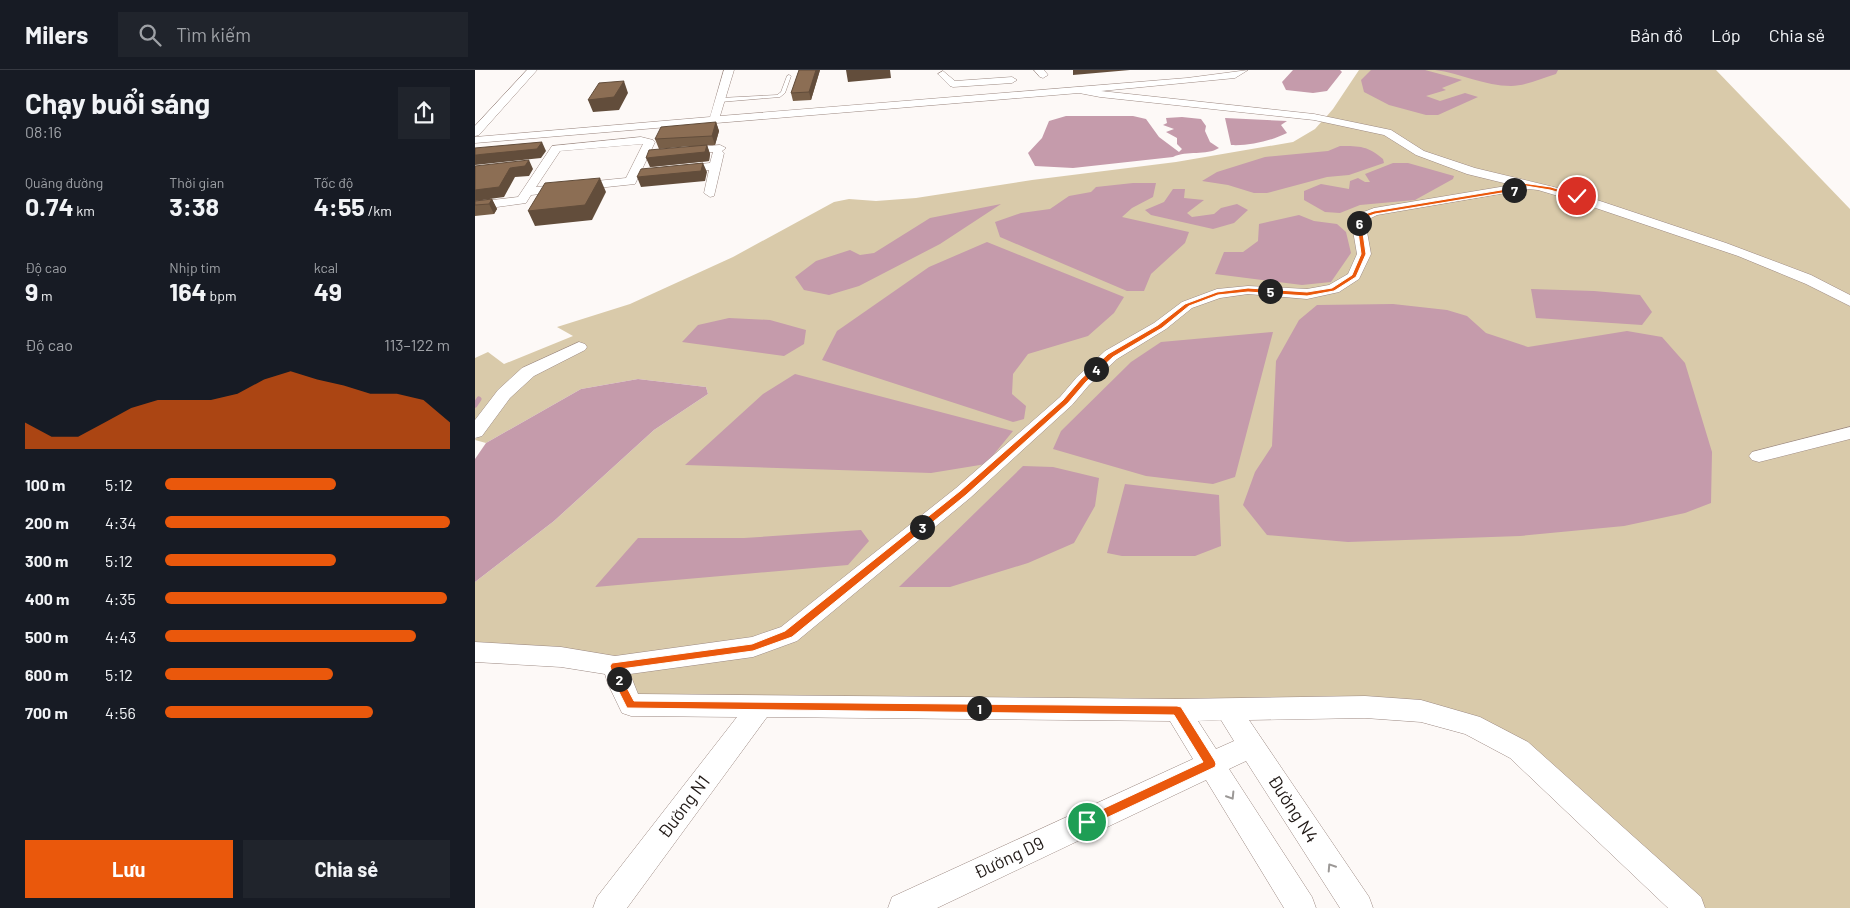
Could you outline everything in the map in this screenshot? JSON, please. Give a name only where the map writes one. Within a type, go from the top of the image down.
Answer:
[{"type":"street","points":[[475,133],[532,70]]},
{"type":"street","points":[[714,120],[729,70]]},
{"type":"street","points":[[475,140],[1218,78],[1235,75],[1243,70]]},
{"type":"street","points":[[945,72],[950,84],[1012,80]]},
{"type":"street","points":[[1079,90],[1347,122],[1387,132],[1420,153],[1447,163],[1522,184],[1551,188],[1577,196],[1615,211],[1711,242],[1807,278],[1850,301]]},
{"type":"street","points":[[604,144],[613,129]]},
{"type":"street","points":[[478,154],[490,139]]},
{"type":"street","points":[[475,206],[523,200],[547,163],[551,147],[646,140],[649,142],[648,154],[640,174],[631,181],[529,192]]},
{"type":"street","points":[[672,152],[720,144],[710,193]]},
{"type":"street","points":[[529,165],[547,163]]},
{"type":"street","points":[[671,171],[716,166]]},
{"type":"street","points":[[475,652],[561,657],[615,666],[753,648],[789,634],[963,493],[1066,401],[1083,381],[1111,355],[1160,326],[1187,305],[1217,294],[1248,290],[1307,294],[1334,289],[1354,276],[1363,254],[1358,218],[1374,212],[1514,190],[1524,187],[1522,184]]},
{"type":"street","points":[[475,432],[504,394],[528,372],[579,348]]},
{"type":"street","points":[[1759,456],[1850,433]]},
{"type":"street","points":[[615,666],[620,684],[631,705],[1177,710],[1365,707],[1421,711],[1471,725],[1519,750],[1691,908]]},
{"type":"street","name":"Đường N1","points":[[608,908],[760,707]]},
{"type":"street","points":[[1177,710],[1301,908]]},
{"type":"street","name":"Đường N4","points":[[1228,710],[1358,908]]},
{"type":"street","name":"Đường D9","points":[[903,908],[1251,745]]},
{"type":"lane","points":[[720,100],[781,95],[789,76]]},
{"type":"shaded area","points":[[1293,70],[1340,70],[1342,72],[1327,91],[1313,93],[1286,90],[1282,82]]},
{"type":"shaded area","points":[[1359,70],[1716,70],[1850,209],[1850,908],[1704,908],[1476,718],[639,697],[627,671],[753,654],[1116,357],[1191,307],[1220,296],[1249,293],[1309,296],[1359,277],[1363,220],[1377,214],[1529,188],[1424,152],[1389,131],[1326,117]]},
{"type":"shaded area","points":[[1371,70],[1425,70],[1462,80],[1442,88],[1446,90],[1426,96],[1440,101],[1465,93],[1478,97],[1438,115],[1426,115],[1389,105],[1364,92],[1361,80]]},
{"type":"shaded area","points":[[1435,70],[1558,70],[1556,74],[1517,86],[1511,86],[1492,84]]},
{"type":"shaded area","points":[[1066,116],[1133,116],[1146,119],[1159,137],[1179,152],[1182,149],[1177,144],[1177,138],[1166,132],[1174,129],[1163,125],[1167,123],[1166,118],[1201,119],[1206,126],[1205,131],[1210,142],[1219,148],[1208,152],[1173,157],[1073,168],[1035,166],[1028,153],[1042,138],[1049,121]]},
{"type":"shaded area","points":[[1225,118],[1287,121],[1281,125],[1287,133],[1260,142],[1231,145]]},
{"type":"shaded area","points":[[1323,120],[1384,132],[1401,145],[1519,185],[1353,217],[1359,253],[1350,274],[1331,287],[1306,291],[1249,287],[1183,303],[1059,400],[955,493],[785,629],[753,641],[620,659],[475,645],[475,582],[554,521],[654,430],[708,394],[706,387],[638,379],[581,389],[486,443],[475,440],[500,408],[475,423],[475,358],[488,352],[504,364],[573,336],[557,327],[630,304],[733,257],[834,202],[849,199],[876,201],[916,198],[1032,180],[1176,162],[1293,142],[1315,129]]},
{"type":"shaded area","points":[[1340,146],[1368,149],[1383,159],[1384,163],[1349,175],[1327,177],[1267,193],[1254,193],[1228,185],[1202,181],[1217,172],[1265,157],[1328,151]]},
{"type":"shaded area","points":[[1393,163],[1408,163],[1454,176],[1453,179],[1415,200],[1360,205],[1340,213],[1325,212],[1304,200],[1304,191],[1321,184],[1349,189],[1350,181],[1358,178],[1365,182],[1370,182],[1365,174]]},
{"type":"shaded area","points":[[1133,183],[1156,183],[1153,197],[1132,208],[1122,217],[1189,232],[1185,243],[1151,274],[1144,291],[1127,291],[1000,237],[995,222],[1021,213],[1050,209],[1069,196],[1091,192],[1096,187]]},
{"type":"shaded area","points":[[1173,189],[1185,189],[1184,198],[1204,200],[1187,213],[1192,217],[1214,214],[1221,208],[1237,204],[1248,210],[1234,223],[1213,229],[1151,215],[1145,210],[1164,202]]},
{"type":"shaded area","points":[[1001,204],[940,244],[859,286],[829,295],[804,290],[795,277],[816,261],[850,250],[860,255],[874,253],[930,218]]},
{"type":"shaded area","points":[[1299,215],[1314,221],[1337,224],[1346,232],[1351,253],[1331,282],[1302,285],[1215,274],[1224,252],[1243,252],[1258,241],[1259,224]]},
{"type":"shaded area","points":[[987,242],[1124,297],[1114,313],[1088,336],[1028,354],[1013,374],[1012,394],[1026,406],[1024,419],[1013,422],[822,360],[837,331],[929,267]]},
{"type":"shaded area","points":[[1531,289],[1640,295],[1652,312],[1642,325],[1536,318]]},
{"type":"shaded area","points":[[1393,304],[1447,310],[1467,316],[1486,333],[1528,347],[1627,331],[1662,337],[1685,363],[1712,452],[1711,503],[1685,513],[1624,526],[1520,536],[1348,542],[1267,535],[1243,505],[1255,472],[1272,446],[1276,361],[1299,320],[1317,305]]},
{"type":"shaded area","points":[[729,318],[770,320],[806,330],[804,344],[784,356],[682,342],[698,325]]},
{"type":"shaded area","points":[[1273,332],[1235,477],[1213,484],[1146,476],[1053,449],[1061,431],[1131,362],[1161,342]]},
{"type":"shaded area","points":[[795,374],[1013,431],[986,464],[931,473],[685,465],[763,394]]},
{"type":"shaded area","points":[[638,379],[706,387],[708,394],[654,430],[554,521],[475,582],[475,459],[486,443],[581,389]]},
{"type":"shaded area","points":[[1023,466],[1053,467],[1099,478],[1095,506],[1074,543],[1028,563],[950,587],[899,587]]},
{"type":"shaded area","points":[[1125,484],[1219,495],[1221,546],[1195,556],[1122,556],[1107,553]]},
{"type":"shaded area","points":[[861,530],[869,541],[848,565],[595,587],[638,538],[744,538]]},
{"type":"building","points":[[799,70],[816,70],[809,92],[791,93]]},
{"type":"building","points":[[624,81],[614,97],[588,100],[599,83]]},
{"type":"building","points":[[716,122],[712,136],[655,139],[661,127]]},
{"type":"building","points":[[542,142],[537,149],[475,155],[475,148]]},
{"type":"building","points":[[707,145],[705,152],[646,158],[649,150]]},
{"type":"building","points":[[529,160],[525,166],[510,168],[499,187],[475,190],[475,166]]},
{"type":"building","points":[[703,163],[701,171],[637,177],[641,169]]},
{"type":"building","points":[[600,178],[585,205],[528,211],[545,183]]},
{"type":"building","points":[[492,199],[489,204],[475,205],[475,201]]},
{"type":"waterway","points":[[475,405],[479,399]]},
{"type":"route","points":[[1087,822],[1211,764],[1177,710],[631,705],[620,684],[615,666],[753,648],[789,634],[963,493],[1066,401],[1083,381],[1111,355],[1160,326],[1187,305],[1217,294],[1248,290],[1307,294],[1334,289],[1354,276],[1363,254],[1358,218],[1374,212],[1514,190],[1524,187],[1522,184],[1551,188],[1577,196]]}]
